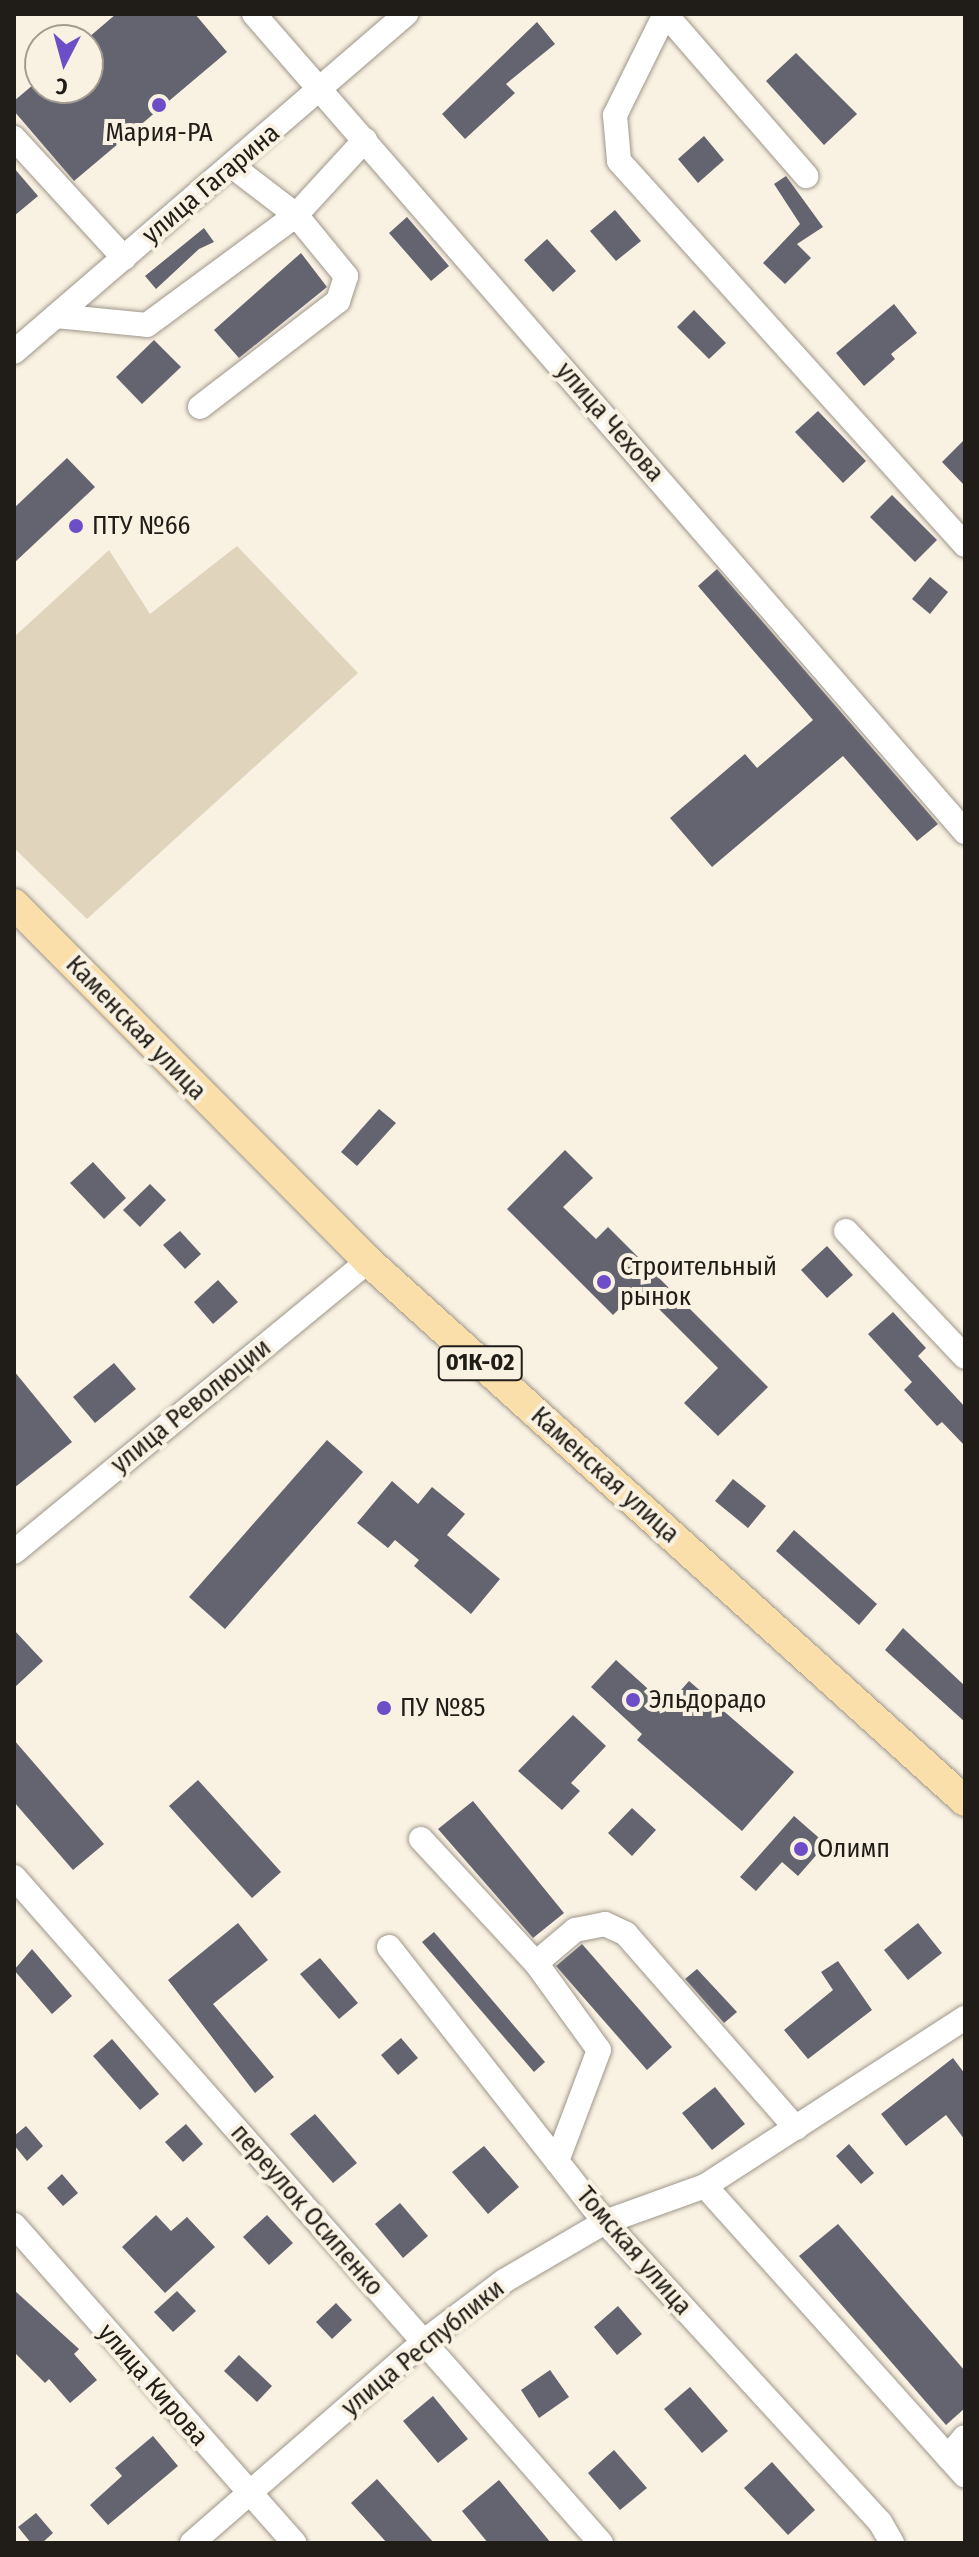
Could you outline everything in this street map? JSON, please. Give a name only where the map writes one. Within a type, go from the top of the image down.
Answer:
[{"type":"main road","name":"Каменская улица","points":[[14,904],[368,1261],[965,1801]]},
{"type":"street","name":"улица Чехова","points":[[254,14],[965,832]]},
{"type":"street","name":"улица Гагарина","points":[[16,346],[56,316],[406,14]]},
{"type":"street","points":[[806,176],[667,15],[615,115],[619,161],[965,545]]},
{"type":"street","points":[[14,138],[124,258]]},
{"type":"street","points":[[56,316],[147,325],[296,215],[365,140]]},
{"type":"street","points":[[200,407],[338,301],[346,276],[296,215],[232,166]]},
{"type":"street","points":[[846,1231],[965,1357]]},
{"type":"street","name":"улица Революции","points":[[14,1552],[368,1261]]},
{"type":"street","points":[[421,1839],[536,1963],[599,2050],[557,2161]]},
{"type":"street","name":"переулок Осипенко","points":[[14,1877],[601,2543]]},
{"type":"street","points":[[536,1963],[575,1930],[605,1924],[626,1934],[796,2128]]},
{"type":"street","name":"Томская улица","points":[[389,1947],[605,2222],[880,2522],[892,2543]]},
{"type":"street","name":"улица Республики","points":[[192,2543],[250,2497],[423,2342],[504,2281],[605,2222],[705,2186],[965,2018]]},
{"type":"street","points":[[705,2186],[965,2476]]},
{"type":"street","name":"улица Кирова","points":[[14,2225],[250,2497],[294,2543]]},
{"type":"street","points":[[948,2457],[965,2437]]},
{"type":"shaded area","points":[[237,546],[358,673],[87,919],[14,848],[14,637],[109,550],[150,614]]},
{"type":"building","name":"Мария-РА","points":[[116,14],[195,14],[227,52],[74,181],[14,111],[14,101],[24,93],[24,104],[104,104],[104,24]]},
{"type":"building","points":[[537,22],[555,44],[506,84],[515,93],[465,139],[442,114]]},
{"type":"building","points":[[796,53],[857,114],[824,145],[766,81]]},
{"type":"building","points":[[704,136],[724,160],[698,183],[678,159]]},
{"type":"building","points":[[14,168],[38,196],[14,216]]},
{"type":"building","points":[[786,176],[823,227],[797,244],[811,258],[785,284],[763,263],[800,224],[774,184]]},
{"type":"building","points":[[615,210],[641,241],[616,261],[590,231]]},
{"type":"building","points":[[407,217],[449,266],[431,281],[389,233]]},
{"type":"building","points":[[204,228],[214,242],[199,249],[156,289],[145,276]]},
{"type":"building","points":[[547,239],[576,271],[553,292],[524,260]]},
{"type":"building","points":[[301,253],[327,287],[239,358],[214,330]]},
{"type":"building","points":[[894,304],[917,333],[891,354],[895,359],[864,386],[836,353]]},
{"type":"building","points":[[694,310],[726,343],[709,359],[677,327]]},
{"type":"building","points":[[154,340],[181,367],[142,404],[116,377]]},
{"type":"building","points":[[818,411],[866,461],[843,483],[795,432]]},
{"type":"building","points":[[965,439],[965,486],[942,462]]},
{"type":"building","points":[[67,458],[95,487],[14,563],[14,508]]},
{"type":"building","points":[[892,495],[937,540],[915,562],[870,517]]},
{"type":"building","points":[[717,569],[938,824],[917,841],[843,756],[712,867],[670,818],[745,754],[757,768],[813,720],[698,586]]},
{"type":"building","points":[[930,577],[948,592],[930,614],[912,599]]},
{"type":"building","points":[[379,1109],[396,1123],[357,1166],[341,1152]]},
{"type":"building","points":[[565,1150],[593,1178],[563,1207],[596,1239],[608,1227],[768,1387],[718,1436],[684,1403],[718,1368],[639,1289],[613,1315],[507,1209]]},
{"type":"building","points":[[93,1162],[126,1198],[104,1219],[70,1183]]},
{"type":"building","points":[[150,1184],[166,1200],[140,1227],[123,1210]]},
{"type":"building","points":[[180,1231],[201,1254],[185,1269],[163,1245]]},
{"type":"building","points":[[827,1246],[853,1275],[827,1298],[801,1270]]},
{"type":"building","points":[[218,1280],[238,1302],[213,1324],[194,1302]]},
{"type":"building","points":[[893,1312],[926,1348],[918,1356],[965,1407],[965,1446],[942,1422],[937,1426],[904,1390],[912,1382],[868,1334]]},
{"type":"building","points":[[114,1363],[136,1389],[95,1423],[73,1397]]},
{"type":"building","points":[[14,1371],[72,1442],[14,1488]]},
{"type":"building","points":[[327,1440],[363,1472],[225,1629],[189,1597]]},
{"type":"building","points":[[733,1479],[766,1506],[748,1528],[715,1501]]},
{"type":"building","points":[[392,1481],[418,1504],[432,1487],[465,1514],[447,1535],[500,1579],[471,1614],[414,1566],[419,1560],[395,1540],[388,1548],[357,1523]]},
{"type":"building","points":[[794,1530],[877,1604],[859,1625],[776,1551]]},
{"type":"building","points":[[903,1628],[965,1686],[965,1722],[885,1650]]},
{"type":"building","points":[[14,1630],[43,1661],[14,1688]]},
{"type":"building","points":[[616,1660],[667,1706],[689,1681],[794,1772],[742,1831],[637,1740],[642,1734],[591,1687]]},
{"type":"building","points":[[573,1715],[606,1746],[571,1783],[580,1791],[562,1810],[518,1771]]},
{"type":"building","points":[[14,1740],[104,1844],[73,1870],[14,1802]]},
{"type":"building","points":[[198,1780],[281,1872],[252,1898],[169,1806]]},
{"type":"building","points":[[473,1801],[564,1913],[533,1938],[438,1829]]},
{"type":"building","points":[[632,1808],[656,1830],[632,1856],[608,1833]]},
{"type":"building","points":[[794,1816],[826,1844],[798,1876],[782,1862],[756,1891],[740,1877]]},
{"type":"building","points":[[238,1923],[268,1960],[213,2004],[274,2077],[255,2093],[168,1980]]},
{"type":"building","points":[[918,1923],[942,1953],[908,1980],[884,1950]]},
{"type":"building","points":[[434,1932],[545,2062],[534,2072],[422,1942]]},
{"type":"building","points":[[582,1944],[672,2047],[647,2070],[556,1966]]},
{"type":"building","points":[[32,1949],[72,1996],[52,2014],[14,1970]]},
{"type":"building","points":[[320,1958],[358,2003],[339,2019],[300,1974]]},
{"type":"building","points":[[838,1961],[872,2010],[808,2059],[784,2030],[833,1990],[821,1972]]},
{"type":"building","points":[[697,1969],[737,2012],[724,2023],[685,1979]]},
{"type":"building","points":[[401,2038],[418,2058],[398,2075],[381,2055]]},
{"type":"building","points":[[112,2039],[159,2094],[140,2110],[93,2056]]},
{"type":"building","points":[[953,2058],[965,2074],[965,2140],[946,2115],[906,2146],[881,2114]]},
{"type":"building","points":[[715,2087],[745,2124],[712,2150],[682,2113]]},
{"type":"building","points":[[315,2114],[357,2163],[333,2183],[290,2134]]},
{"type":"building","points":[[186,2124],[203,2144],[183,2162],[165,2142]]},
{"type":"building","points":[[26,2126],[43,2146],[27,2161],[14,2145],[14,2136]]},
{"type":"building","points":[[849,2144],[874,2173],[861,2184],[836,2156]]},
{"type":"building","points":[[484,2146],[519,2187],[488,2214],[452,2172]]},
{"type":"building","points":[[62,2174],[78,2193],[63,2206],[47,2188]]},
{"type":"building","points":[[400,2203],[428,2236],[403,2258],[375,2224]]},
{"type":"building","points":[[156,2215],[171,2231],[187,2217],[215,2247],[165,2293],[122,2247]]},
{"type":"building","points":[[267,2215],[293,2243],[269,2265],[243,2237]]},
{"type":"building","points":[[838,2224],[965,2371],[965,2408],[946,2425],[799,2256]]},
{"type":"building","points":[[14,2290],[79,2349],[74,2354],[97,2380],[70,2403],[49,2379],[45,2383],[14,2352]]},
{"type":"building","points":[[177,2291],[196,2311],[173,2332],[154,2312]]},
{"type":"building","points":[[336,2303],[352,2320],[332,2339],[316,2322]]},
{"type":"building","points":[[618,2306],[642,2334],[617,2355],[594,2327]]},
{"type":"building","points":[[239,2355],[272,2386],[257,2402],[224,2371]]},
{"type":"building","points":[[550,2370],[569,2397],[539,2418],[521,2390]]},
{"type":"building","points":[[690,2387],[728,2431],[702,2453],[664,2409]]},
{"type":"building","points":[[433,2396],[468,2439],[438,2463],[403,2421]]},
{"type":"building","points":[[153,2436],[178,2466],[108,2525],[90,2505],[122,2476],[115,2468]]},
{"type":"building","points":[[614,2450],[647,2488],[620,2510],[588,2473]]},
{"type":"building","points":[[772,2462],[815,2510],[788,2535],[744,2488]]},
{"type":"building","points":[[377,2479],[434,2543],[387,2543],[351,2503]]},
{"type":"building","points":[[499,2480],[551,2543],[488,2543],[462,2511]]},
{"type":"building","points":[[36,2513],[53,2533],[42,2543],[31,2543],[18,2527]]},
{"type":"place","name":"Мария-РА","points":[[159,105]]},
{"type":"place","name":"ПТУ №66","points":[[76,526]]},
{"type":"place","name":"Строительный рынок","points":[[604,1282]]},
{"type":"place","name":"Эльдорадо","points":[[633,1700]]},
{"type":"place","name":"ПУ №85","points":[[384,1708]]},
{"type":"place","name":"Олимп","points":[[801,1849]]}]
